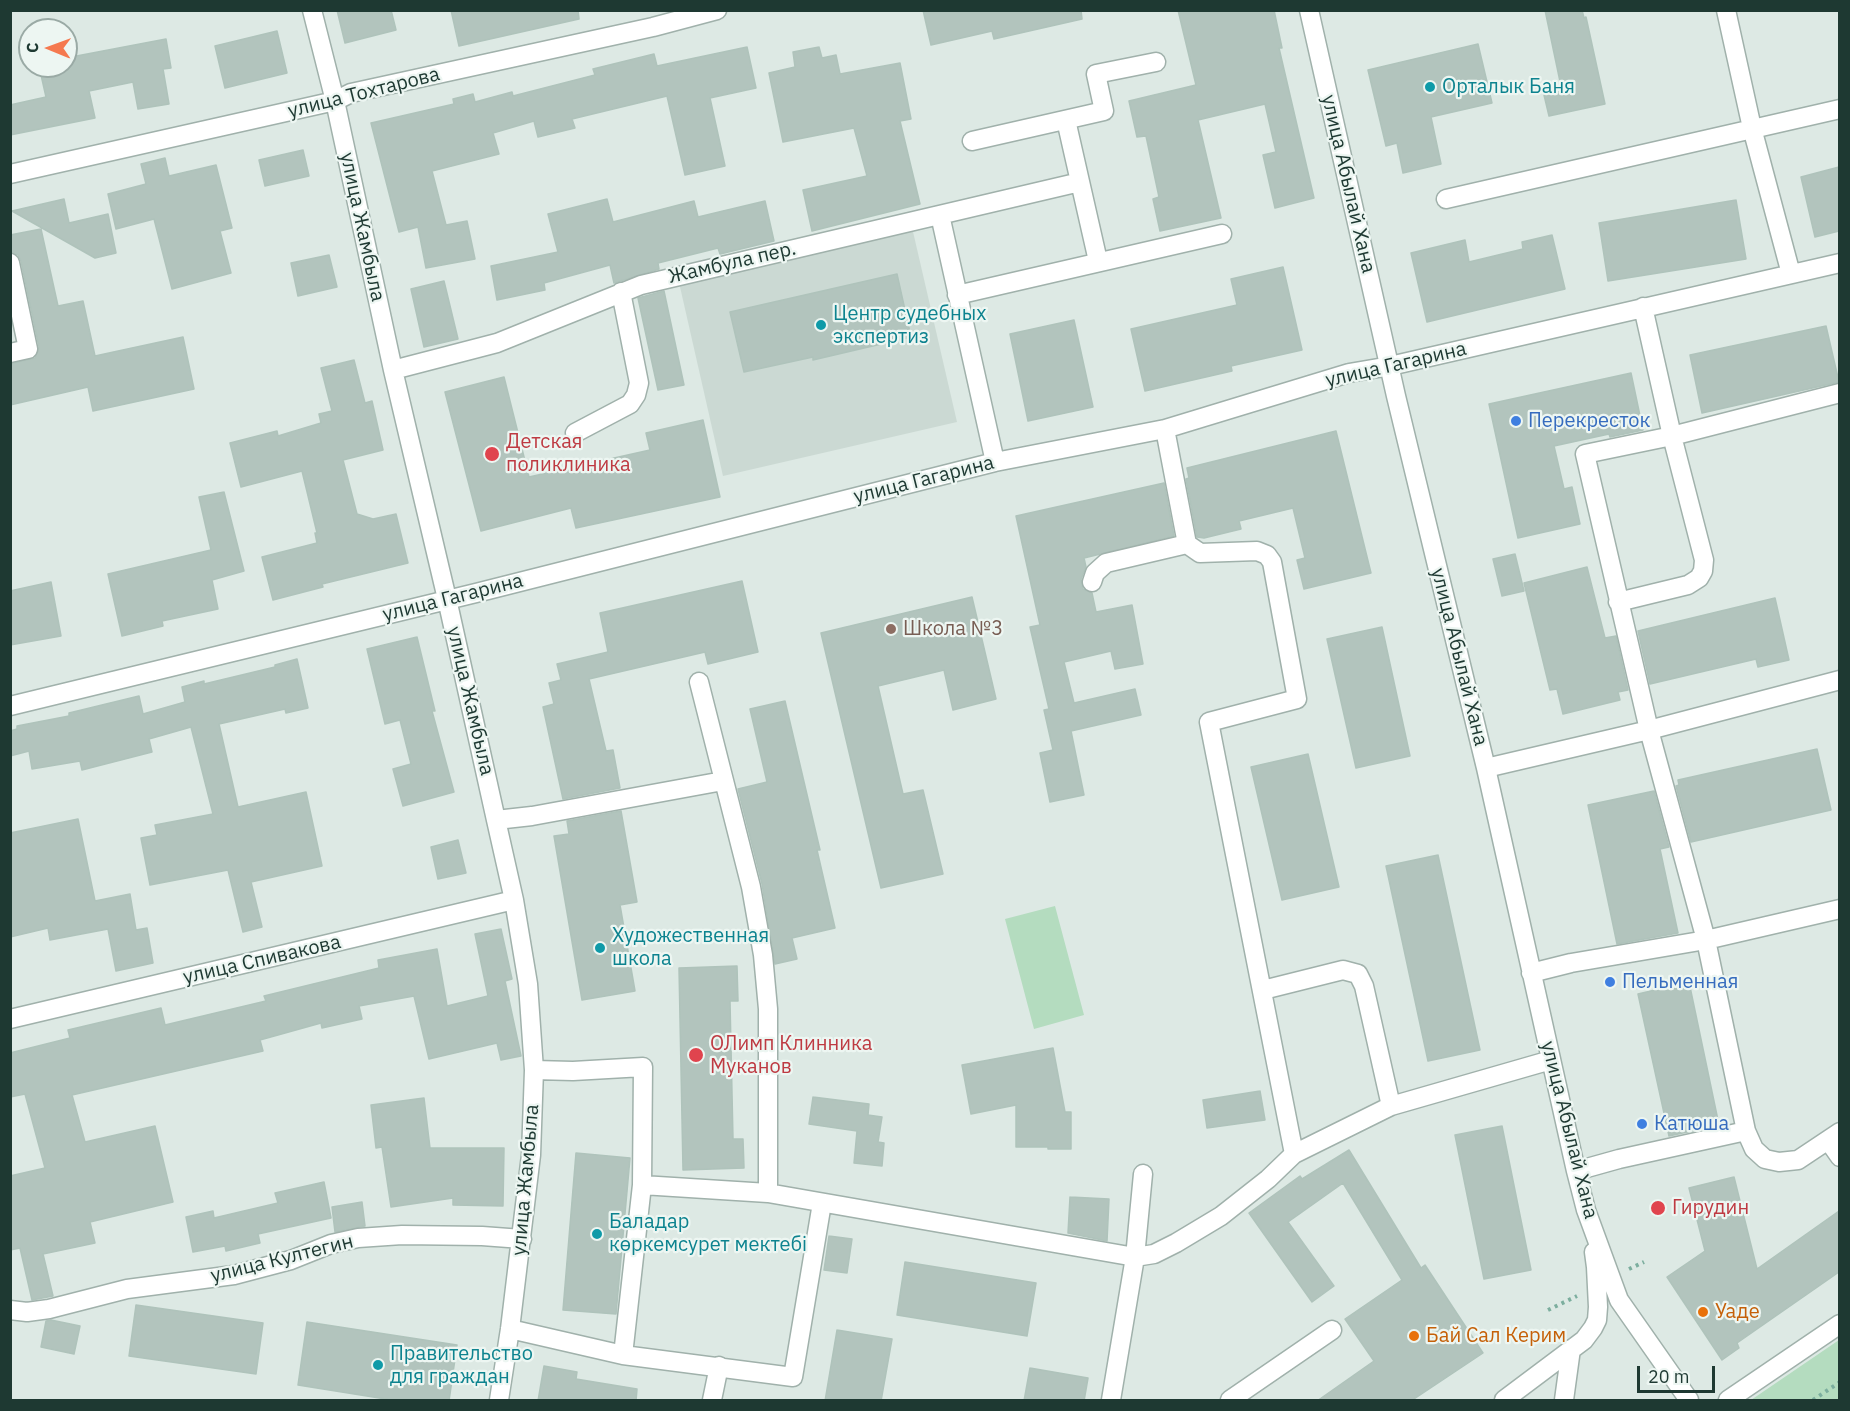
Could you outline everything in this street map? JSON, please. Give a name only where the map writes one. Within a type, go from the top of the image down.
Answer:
[{"type":"street","name":"улица Жамбыла","points":[[312,10],[335,101],[393,370],[514,900],[528,984],[534,1070],[531,1155],[522,1239],[499,1401]]},
{"type":"street","name":"улица Тохтарова","points":[[10,174],[335,101],[351,93],[651,19],[717,10]]},
{"type":"street","name":"улица Абылай Хана","points":[[1309,10],[1390,366],[1486,768],[1586,1209],[1619,1300],[1689,1401]]},
{"type":"street","points":[[1726,10],[1752,128],[1791,274]]},
{"type":"street","points":[[972,141],[1104,111],[1096,74],[1156,62]]},
{"type":"street","points":[[1446,200],[1839,109]]},
{"type":"street","points":[[1066,120],[1098,261]]},
{"type":"street","name":"Жамбула пер.","points":[[393,370],[496,344],[641,285],[1080,182]]},
{"type":"street","points":[[939,216],[995,462]]},
{"type":"street","points":[[957,294],[1222,234]]},
{"type":"street","points":[[10,263],[28,349],[10,353]]},
{"type":"street","name":"улица Гагарина","points":[[10,706],[995,462],[1166,429],[1349,374],[1839,263]]},
{"type":"street","points":[[574,433],[630,404],[638,389],[639,383],[621,292]]},
{"type":"street","points":[[1618,602],[1688,585],[1699,578],[1703,571],[1704,560],[1642,307]]},
{"type":"street","points":[[1839,393],[1672,436],[1585,454],[1649,730],[1706,940],[1746,1131],[1754,1149],[1765,1159],[1779,1162],[1798,1160],[1834,1136],[1839,1157]]},
{"type":"street","points":[[1166,429],[1187,544],[1200,553],[1257,551],[1267,555],[1272,562],[1297,699],[1209,722],[1294,1154]]},
{"type":"street","points":[[1092,582],[1095,573],[1106,563],[1187,544]]},
{"type":"street","points":[[1486,768],[1649,730],[1839,680]]},
{"type":"street","points":[[699,682],[751,887],[763,955],[768,1009],[768,1193]]},
{"type":"street","points":[[496,820],[532,816],[723,782]]},
{"type":"street","name":"улица Спивакова","points":[[10,1019],[514,900]]},
{"type":"street","points":[[1531,973],[1570,963],[1706,940],[1839,909]]},
{"type":"street","points":[[1263,990],[1343,970],[1358,975],[1364,986],[1391,1106]]},
{"type":"street","points":[[642,1185],[768,1193],[1135,1257],[1154,1254],[1221,1216],[1268,1179],[1294,1154],[1391,1106],[1551,1060]]},
{"type":"street","points":[[534,1070],[573,1071],[643,1067],[642,1185],[623,1355]]},
{"type":"street","points":[[1576,1171],[1619,1159],[1746,1131]]},
{"type":"street","points":[[1112,1401],[1135,1257],[1143,1174]]},
{"type":"street","points":[[510,1329],[623,1355],[793,1377],[822,1203]]},
{"type":"street","points":[[1503,1401],[1584,1340],[1597,1320],[1596,1267],[1586,1209]]},
{"type":"street","name":"улица Култегин","points":[[10,1310],[27,1312],[49,1309],[128,1289],[234,1275],[291,1260],[331,1244],[358,1238],[402,1235],[522,1239]]},
{"type":"street","points":[[1728,1401],[1839,1324]]},
{"type":"street","points":[[1230,1401],[1332,1330]]},
{"type":"street","points":[[1563,1401],[1571,1349]]},
{"type":"street","points":[[712,1401],[719,1366]]},
{"type":"path","points":[[1813,1401],[1839,1382]]},
{"type":"shaded area","points":[[911,223],[957,422],[723,476],[678,278]]},
{"type":"green space","points":[[1055,906],[1084,1015],[1034,1029],[1005,919]]},
{"type":"green space","points":[[1839,1340],[1839,1400],[1751,1400]]},
{"type":"building","points":[[337,10],[391,10],[396,30],[345,43]]},
{"type":"building","points":[[451,10],[578,10],[579,19],[459,46]]},
{"type":"building","points":[[923,10],[1081,10],[1082,19],[994,39],[992,31],[931,45]]},
{"type":"building","points":[[1178,10],[1274,10],[1282,48],[1279,48],[1314,198],[1275,208],[1263,155],[1276,152],[1265,104],[1198,120],[1221,218],[1160,231],[1153,199],[1159,197],[1146,136],[1137,137],[1129,101],[1196,85]]},
{"type":"building","points":[[1545,10],[1582,10],[1584,18],[1586,17],[1605,104],[1549,116],[1544,95],[1562,91]]},
{"type":"building","points":[[277,31],[287,73],[225,88],[215,46]]},
{"type":"building","points":[[166,39],[171,68],[163,69],[169,104],[138,109],[133,82],[89,91],[95,118],[10,135],[10,105],[46,97],[42,78],[78,78],[78,56]]},
{"type":"building","name":"Орталык Баня","points":[[1478,44],[1492,103],[1431,117],[1441,164],[1403,173],[1397,143],[1386,146],[1368,70]]},
{"type":"building","points":[[747,47],[756,88],[710,98],[725,166],[685,175],[667,96],[572,119],[575,128],[538,137],[534,121],[493,133],[499,154],[432,171],[446,225],[467,221],[475,259],[426,268],[418,227],[399,232],[371,123],[454,104],[453,99],[473,94],[475,102],[512,92],[513,96],[595,75],[593,69],[654,54],[657,66]]},
{"type":"building","points":[[819,47],[822,58],[836,55],[840,74],[900,63],[911,119],[900,121],[920,204],[812,231],[803,190],[867,176],[854,128],[783,142],[769,73],[795,67],[793,52]]},
{"type":"building","points":[[303,150],[309,176],[265,186],[259,160]]},
{"type":"building","points":[[165,158],[169,176],[216,165],[232,228],[220,231],[231,273],[172,289],[154,219],[116,229],[108,194],[146,184],[141,164]]},
{"type":"building","points":[[1839,167],[1839,231],[1815,237],[1801,177]]},
{"type":"building","points":[[64,199],[69,223],[108,214],[116,253],[95,258],[12,211]]},
{"type":"building","points":[[607,199],[613,222],[694,201],[698,217],[765,201],[774,241],[720,254],[718,248],[658,263],[659,269],[614,283],[610,265],[544,283],[545,290],[497,300],[491,266],[558,252],[548,214]]},
{"type":"building","points":[[1736,200],[1746,259],[1608,281],[1599,223]]},
{"type":"building","points":[[41,229],[58,306],[83,301],[95,356],[183,337],[194,389],[93,411],[88,387],[10,405],[10,364],[35,358],[39,347],[21,261],[18,255],[10,252],[10,235]]},
{"type":"building","points":[[1552,235],[1565,289],[1427,322],[1411,253],[1465,240],[1469,262],[1523,249],[1522,242]]},
{"type":"building","points":[[329,255],[337,287],[298,296],[291,263]]},
{"type":"building","points":[[1283,267],[1302,350],[1231,366],[1232,371],[1145,391],[1131,329],[1237,305],[1231,279]]},
{"type":"building","name":"Центр судебных экспертиз","points":[[897,274],[911,337],[813,360],[813,357],[744,372],[730,312]]},
{"type":"building","points":[[444,281],[458,339],[424,347],[411,289]]},
{"type":"building","points":[[664,291],[684,385],[658,390],[638,298]]},
{"type":"building","points":[[1074,320],[1093,407],[1028,421],[1010,334]]},
{"type":"building","points":[[1826,326],[1839,382],[1702,413],[1690,355]]},
{"type":"building","points":[[354,360],[365,403],[372,401],[383,450],[343,460],[357,514],[373,519],[396,514],[408,563],[322,584],[323,587],[273,600],[262,557],[317,543],[315,533],[317,533],[302,471],[241,487],[230,443],[277,431],[278,436],[321,423],[319,414],[332,411],[321,368]]},
{"type":"building","points":[[1631,373],[1643,430],[1610,437],[1609,434],[1554,446],[1564,489],[1572,487],[1580,524],[1518,538],[1489,404]]},
{"type":"building","points":[[504,377],[529,477],[650,450],[646,433],[703,420],[720,497],[576,528],[571,508],[481,531],[445,392]]},
{"type":"building","points":[[1336,431],[1371,573],[1304,589],[1297,560],[1305,558],[1293,508],[1239,521],[1241,529],[1204,538],[1197,537],[1186,479],[1189,478],[1187,468]]},
{"type":"building","points":[[1164,483],[1174,536],[1084,558],[1086,567],[1081,579],[1083,589],[1092,593],[1096,612],[1132,605],[1143,664],[1115,669],[1111,651],[1064,662],[1074,703],[1135,689],[1141,715],[1071,731],[1084,795],[1050,802],[1040,753],[1053,750],[1044,710],[1049,709],[1030,627],[1040,625],[1016,516]]},
{"type":"building","points":[[224,492],[244,571],[212,580],[218,609],[162,621],[163,626],[122,636],[108,574],[211,550],[199,497]]},
{"type":"building","points":[[1515,554],[1524,591],[1502,596],[1493,559]]},
{"type":"building","points":[[1587,567],[1605,638],[1616,636],[1628,690],[1618,692],[1620,700],[1563,714],[1557,689],[1550,690],[1524,583]]},
{"type":"building","points":[[742,581],[758,652],[708,664],[705,652],[589,679],[606,751],[613,750],[620,788],[563,799],[543,707],[554,704],[549,683],[561,680],[557,664],[608,652],[600,613]]},
{"type":"building","points":[[51,582],[61,636],[10,645],[10,591]]},
{"type":"building","points":[[972,597],[996,699],[953,710],[944,670],[878,686],[903,794],[923,790],[943,874],[881,888],[821,633]]},
{"type":"building","points":[[1775,598],[1789,660],[1758,667],[1756,659],[1650,684],[1638,631]]},
{"type":"building","points":[[1382,627],[1410,756],[1356,768],[1327,639]]},
{"type":"building","points":[[417,637],[435,711],[432,711],[454,792],[403,806],[393,769],[411,764],[400,720],[385,724],[367,649]]},
{"type":"building","points":[[297,659],[308,708],[286,713],[285,709],[219,724],[238,807],[306,792],[322,866],[251,882],[262,927],[243,932],[228,870],[150,885],[141,838],[157,835],[155,825],[213,814],[191,727],[149,739],[152,752],[82,770],[80,761],[32,769],[29,751],[10,756],[10,731],[17,729],[17,726],[69,716],[69,713],[139,696],[143,714],[185,702],[182,687],[275,667],[275,665]]},
{"type":"building","points":[[785,701],[820,850],[817,850],[835,928],[792,938],[797,959],[775,964],[762,884],[738,789],[767,782],[750,709]]},
{"type":"building","points":[[1817,749],[1831,810],[1691,842],[1676,786],[1679,785],[1678,780]]},
{"type":"building","points":[[1308,754],[1339,887],[1282,900],[1251,767]]},
{"type":"building","points":[[1654,791],[1669,847],[1660,849],[1678,933],[1617,944],[1588,805]]},
{"type":"building","name":"Художественная школа","points":[[621,811],[637,902],[620,905],[635,991],[582,1000],[554,836],[569,834],[567,821]]},
{"type":"building","points":[[78,819],[95,901],[130,894],[136,930],[147,928],[153,963],[116,971],[108,929],[50,940],[48,928],[10,937],[10,833]]},
{"type":"building","points":[[458,840],[466,873],[438,879],[431,847]]},
{"type":"building","points":[[1438,855],[1480,1050],[1428,1061],[1386,866]]},
{"type":"building","points":[[501,929],[512,979],[505,981],[521,1056],[501,1060],[497,1043],[429,1059],[414,996],[359,1006],[362,1019],[322,1028],[321,1023],[260,1040],[263,1051],[72,1095],[85,1142],[155,1126],[173,1202],[90,1222],[95,1243],[43,1254],[53,1296],[32,1300],[20,1248],[10,1250],[10,1176],[45,1168],[25,1094],[10,1097],[10,1053],[70,1038],[68,1030],[161,1008],[165,1025],[266,1001],[264,996],[379,968],[378,960],[437,949],[447,1006],[488,996],[475,934]]},
{"type":"building","points":[[737,966],[738,1001],[730,1001],[733,1139],[743,1139],[744,1168],[683,1170],[679,968]]},
{"type":"building","points":[[1689,982],[1719,1125],[1669,1136],[1638,994]]},
{"type":"building","points":[[1053,1048],[1065,1112],[1071,1112],[1071,1149],[1016,1147],[1016,1105],[971,1114],[962,1065]]},
{"type":"building","points":[[1260,1091],[1265,1120],[1207,1128],[1203,1100]]},
{"type":"building","points":[[813,1097],[869,1104],[868,1115],[882,1117],[878,1142],[884,1143],[882,1166],[854,1163],[857,1131],[809,1124]]},
{"type":"building","points":[[424,1098],[430,1148],[504,1148],[503,1206],[453,1205],[453,1198],[391,1207],[382,1147],[376,1148],[371,1105]]},
{"type":"building","points":[[1502,1126],[1531,1270],[1484,1279],[1455,1135]]},
{"type":"building","points":[[1349,1150],[1421,1268],[1425,1265],[1483,1353],[1411,1401],[1317,1401],[1374,1361],[1345,1319],[1402,1280],[1343,1183],[1288,1222],[1334,1286],[1312,1302],[1249,1213],[1300,1176],[1302,1179]]},
{"type":"building","name":"Баладар көркемсурет мектебі","points":[[576,1153],[630,1158],[616,1314],[563,1310]]},
{"type":"building","points":[[1734,1177],[1757,1269],[1839,1211],[1839,1272],[1737,1343],[1739,1348],[1722,1360],[1667,1277],[1705,1251],[1689,1188]]},
{"type":"building","points":[[324,1182],[331,1218],[258,1234],[260,1243],[226,1251],[225,1246],[193,1252],[186,1217],[213,1211],[214,1218],[278,1203],[275,1193]]},
{"type":"building","points":[[1070,1197],[1109,1199],[1107,1241],[1068,1233]]},
{"type":"building","points":[[362,1202],[365,1226],[335,1232],[332,1207]]},
{"type":"building","points":[[829,1236],[852,1239],[847,1273],[824,1270]]},
{"type":"building","points":[[905,1262],[1036,1283],[1027,1336],[897,1315]]},
{"type":"building","points":[[136,1305],[263,1323],[256,1374],[129,1356]]},
{"type":"building","points":[[46,1321],[80,1326],[74,1354],[41,1347]]},
{"type":"building","name":"Правительство для граждан","points":[[307,1322],[457,1345],[449,1401],[398,1401],[298,1385]]},
{"type":"building","points":[[837,1330],[892,1339],[881,1401],[825,1401]]},
{"type":"building","points":[[544,1366],[577,1372],[576,1379],[637,1389],[636,1401],[538,1401]]},
{"type":"building","points":[[1030,1368],[1088,1378],[1084,1401],[1024,1401]]},
{"type":"place","name":"Орталык Баня","points":[[1430,87]]},
{"type":"place","name":"Центр судебных экспертиз","points":[[821,325]]},
{"type":"place","name":"Перекресток","points":[[1516,421]]},
{"type":"place","name":"Детская поликлиника","points":[[492,454]]},
{"type":"place","name":"Школа №3","points":[[891,629]]},
{"type":"place","name":"Художественная школа","points":[[600,948]]},
{"type":"place","name":"Пельменная","points":[[1610,982]]},
{"type":"place","name":"ОЛимп Клинника Муканов","points":[[696,1055]]},
{"type":"place","name":"Катюша","points":[[1642,1124]]},
{"type":"place","name":"Гирудин","points":[[1658,1208]]},
{"type":"place","name":"Баладар көркемсурет мектебі","points":[[597,1234]]},
{"type":"place","name":"Уаде","points":[[1703,1312]]},
{"type":"place","name":"Бай Сал Керим","points":[[1414,1336]]},
{"type":"place","name":"Правительство для граждан","points":[[378,1365]]}]
